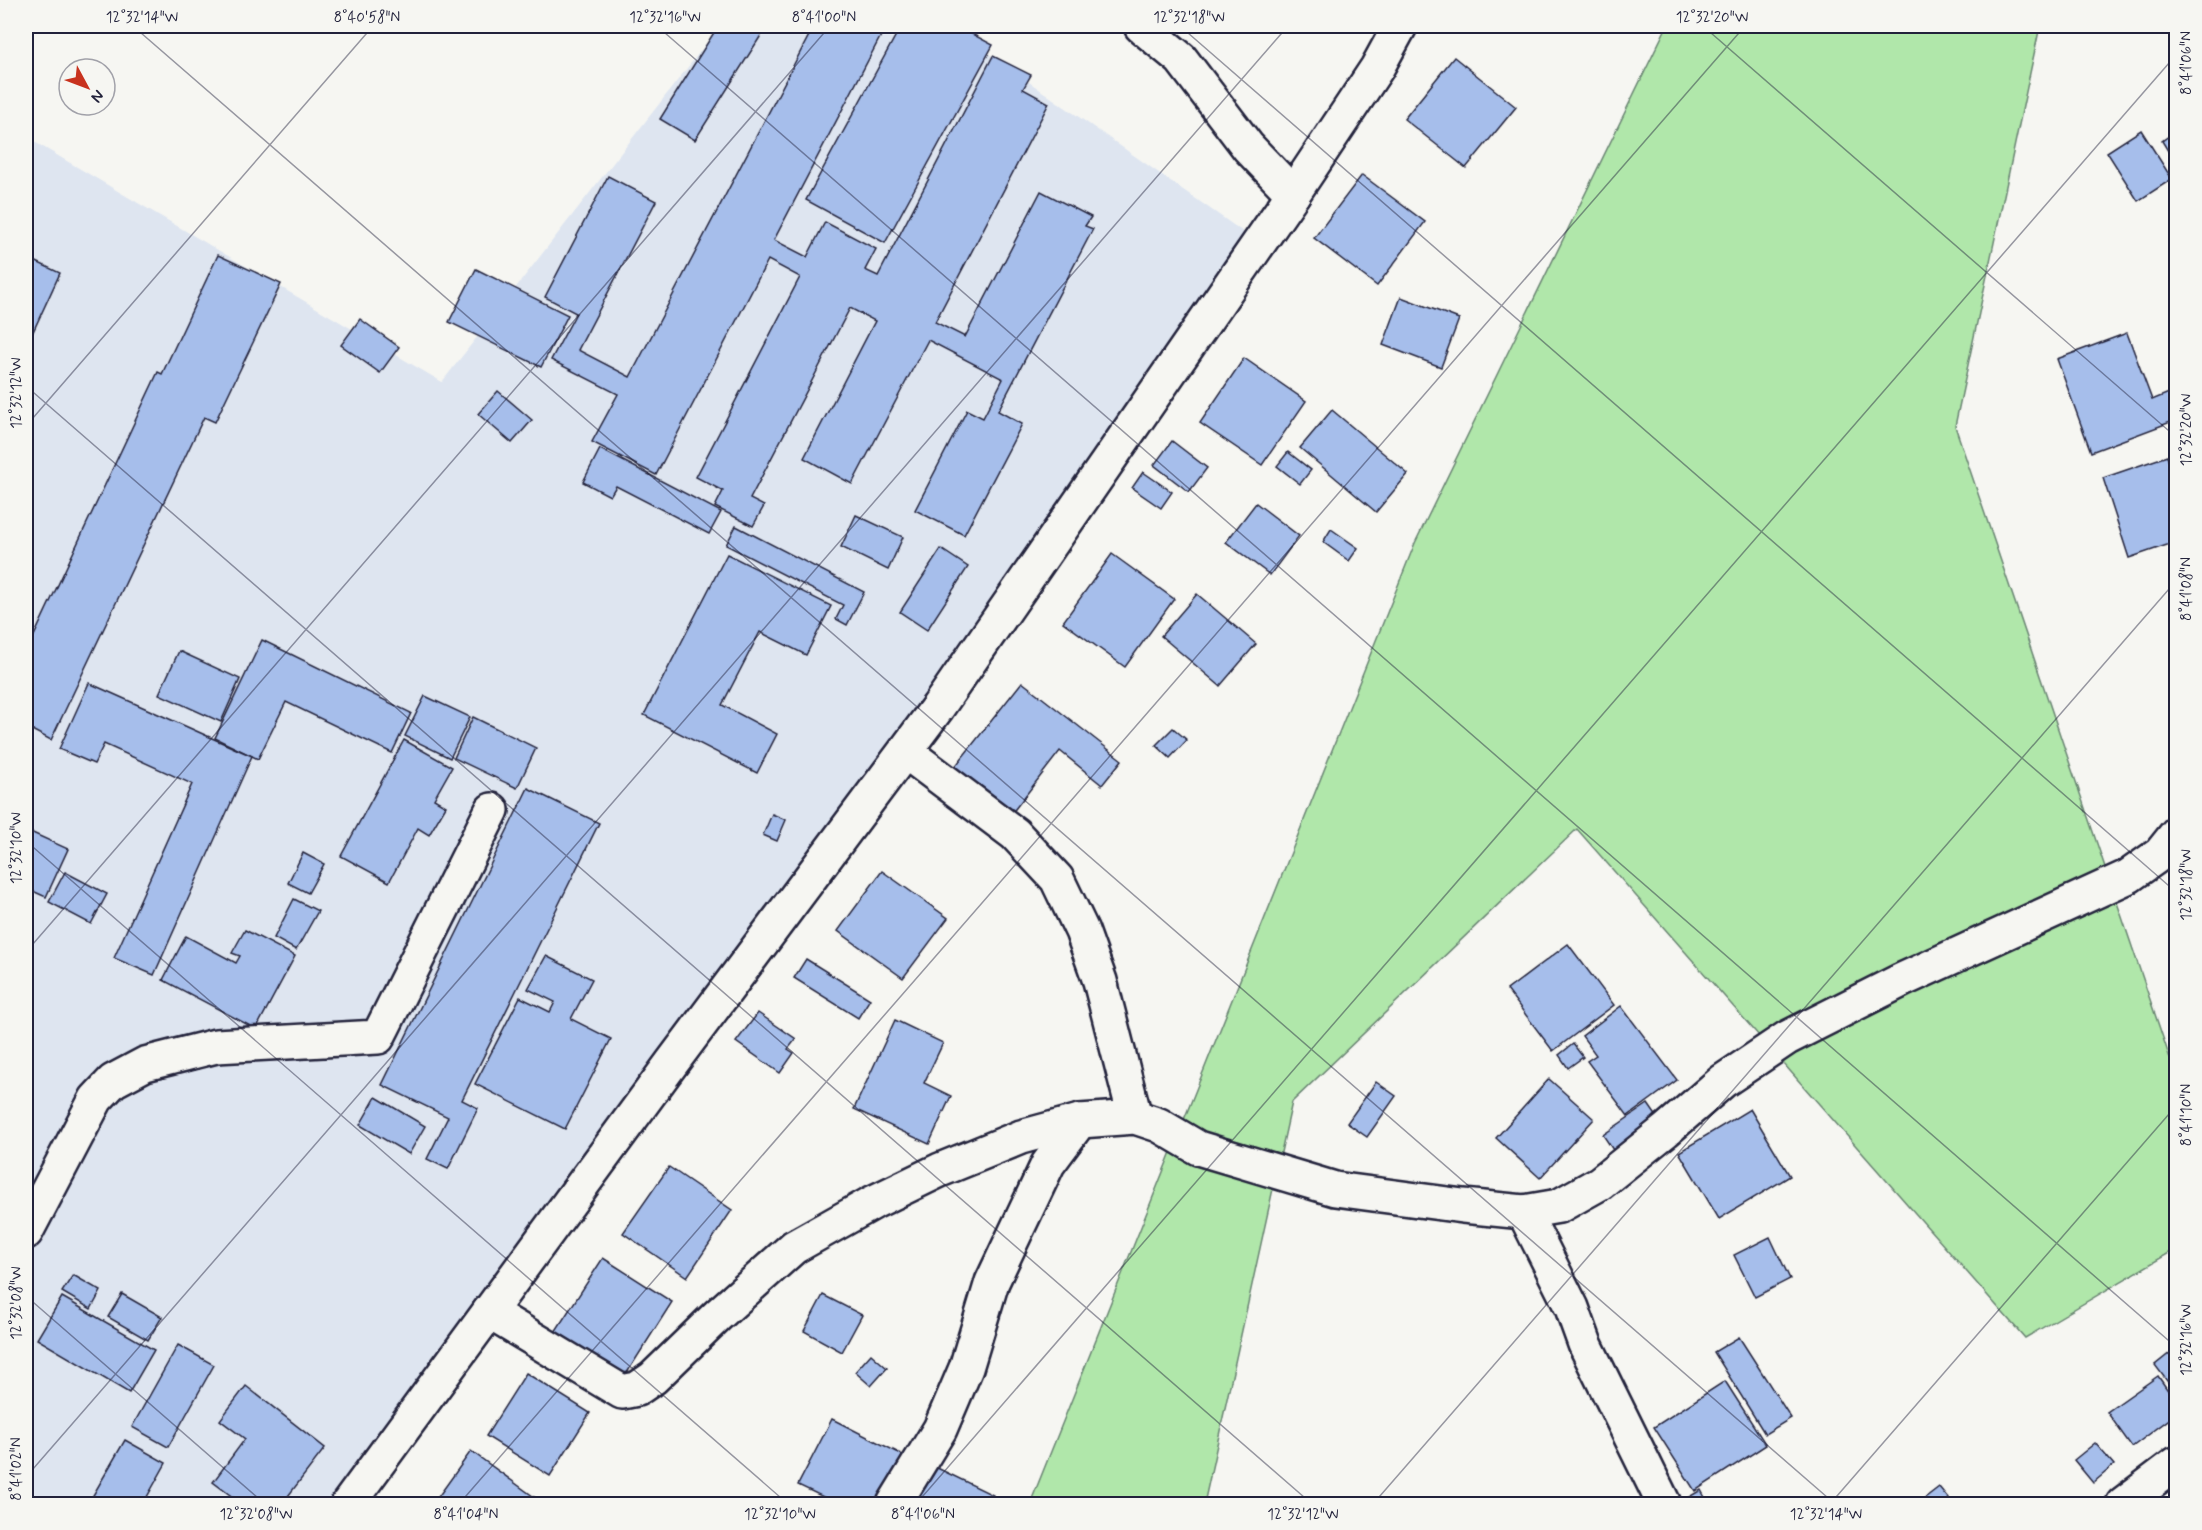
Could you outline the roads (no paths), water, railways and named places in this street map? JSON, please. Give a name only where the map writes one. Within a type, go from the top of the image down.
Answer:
[{"type":"street","points":[[1141,26],[1181,59],[1248,147],[1293,194]]},
{"type":"street","points":[[348,1504],[671,1064],[906,752],[1293,194],[1377,69],[1400,26]]},
{"type":"street","points":[[906,752],[1015,834],[1057,879],[1082,931],[1100,981],[1136,1117]]},
{"type":"street","points":[[26,1232],[96,1099],[113,1081],[145,1064],[216,1046],[378,1037],[492,810]]},
{"type":"street","points":[[489,1312],[622,1392],[637,1389],[653,1378],[718,1315],[794,1247],[874,1202],[940,1170],[1022,1137],[1080,1121],[1136,1117],[1159,1125],[1198,1148],[1335,1189],[1524,1212],[1559,1206],[1600,1183],[1723,1081],[1787,1038],[1902,980],[2129,876],[2160,854],[2176,834]]},
{"type":"street","points":[[894,1504],[940,1429],[966,1368],[992,1282],[1048,1164],[1080,1121]]},
{"type":"street","points":[[1524,1212],[1572,1308],[1585,1344],[1664,1504]]},
{"type":"street","points":[[2123,1504],[2176,1464]]}]
